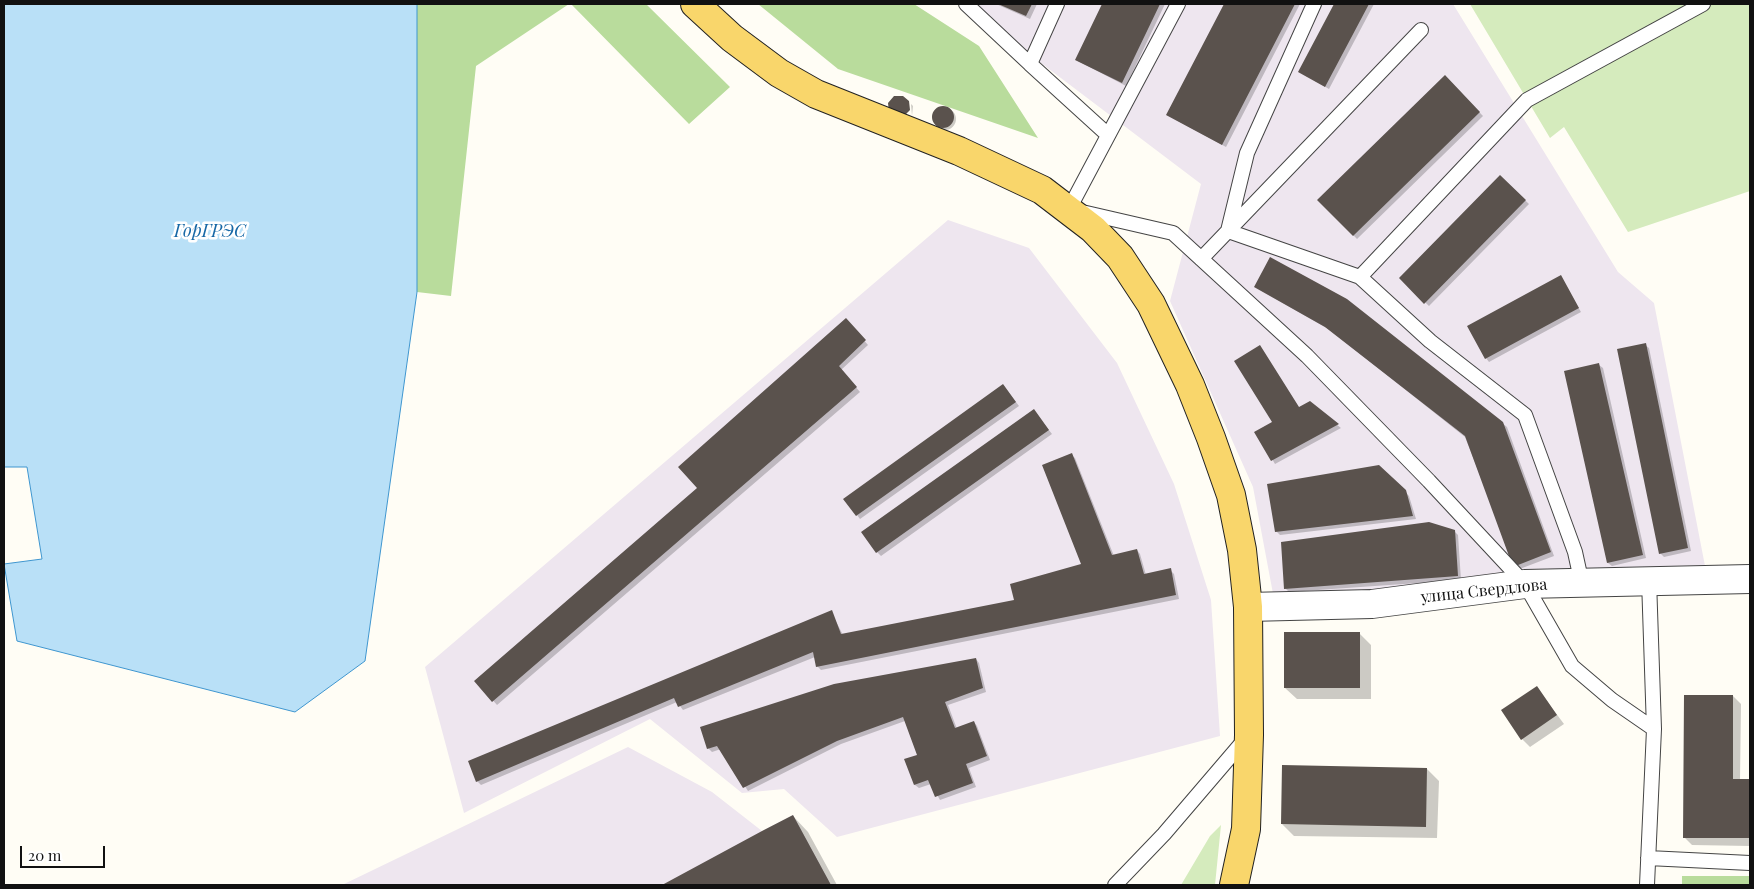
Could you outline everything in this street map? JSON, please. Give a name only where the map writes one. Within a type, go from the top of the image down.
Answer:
[{"type":"main road","points":[[695,4],[740,44],[779,73],[816,94],[1005,171],[1042,190],[1093,229],[1120,257],[1151,304],[1190,385],[1231,494],[1242,550],[1248,607],[1249,735],[1246,828],[1234,885]]},
{"type":"street","name":"улица Свердлова","points":[[1248,607],[1372,604],[1525,584],[1750,579]]},
{"type":"lane","points":[[966,4],[1108,135]]},
{"type":"lane","points":[[1030,64],[1056,4]]},
{"type":"lane","points":[[1178,4],[1069,209],[1173,233],[1306,356],[1429,481],[1525,584],[1572,666],[1612,700],[1654,730]]},
{"type":"lane","points":[[1228,231],[1247,153],[1314,4]]},
{"type":"lane","points":[[1360,277],[1527,100],[1703,4]]},
{"type":"lane","points":[[1201,259],[1421,30]]},
{"type":"lane","points":[[1228,231],[1360,277],[1430,342],[1525,415],[1575,552],[1582,584]]},
{"type":"lane","points":[[1647,885],[1654,730],[1649,580]]},
{"type":"lane","points":[[1115,885],[1164,834],[1249,735]]},
{"type":"lane","points":[[1648,858],[1750,863]]},
{"type":"shaded area","points":[[963,4],[1453,4],[1618,272],[1654,303],[1706,571],[1274,599],[1253,487],[1170,301],[1201,184]]},
{"type":"shaded area","points":[[948,220],[1029,248],[1117,363],[1174,484],[1211,600],[1220,736],[837,837],[784,789],[742,793],[650,719],[464,813],[425,667]]},
{"type":"shaded area","points":[[628,747],[712,792],[762,831],[793,815],[831,885],[342,885]]},
{"type":"green space","points":[[417,4],[569,4],[476,66],[451,296],[417,292]]},
{"type":"green space","points":[[571,4],[646,4],[730,87],[689,124]]},
{"type":"green space","points":[[758,4],[914,4],[979,46],[1038,138],[838,69]]},
{"type":"green space","points":[[1470,4],[1750,4],[1750,191],[1628,232],[1564,127],[1550,138]]},
{"type":"green space","points":[[1221,825],[1215,885],[1181,885],[1210,836]]},
{"type":"green space","points":[[1682,876],[1750,876],[1750,885],[1682,885]]},
{"type":"water","name":"ГорГРЭС","points":[[4,4],[417,4],[417,292],[365,661],[295,712],[17,641],[4,564],[42,559],[27,467],[4,467]]},
{"type":"building","points":[[998,4],[1032,4],[1026,16]]},
{"type":"building","points":[[1102,4],[1160,4],[1122,83],[1075,60]]},
{"type":"building","points":[[1224,4],[1295,4],[1222,145],[1166,115]]},
{"type":"building","points":[[1334,4],[1369,4],[1325,87],[1298,72]]},
{"type":"building","points":[[1445,75],[1480,112],[1353,236],[1317,200]]},
{"type":"building","points":[[894,96],[903,96],[909,101],[910,110],[904,116],[889,112],[888,103]]},
{"type":"building","points":[[943,106],[951,109],[954,117],[951,125],[943,128],[935,125],[932,117],[935,109]]},
{"type":"building","points":[[1500,175],[1526,200],[1424,304],[1399,278]]},
{"type":"building","points":[[1270,257],[1347,299],[1503,422],[1551,552],[1513,567],[1465,436],[1325,327],[1254,287]]},
{"type":"building","points":[[1561,275],[1579,308],[1485,359],[1467,326]]},
{"type":"building","points":[[846,318],[866,340],[839,366],[857,387],[492,702],[474,681],[697,488],[678,467]]},
{"type":"building","points":[[1646,343],[1688,548],[1659,554],[1617,349]]},
{"type":"building","points":[[1260,345],[1299,407],[1310,401],[1339,424],[1271,461],[1254,432],[1272,422],[1234,361]]},
{"type":"building","points":[[1599,363],[1643,555],[1607,563],[1564,371]]},
{"type":"building","points":[[1003,384],[1016,402],[856,516],[843,499]]},
{"type":"building","points":[[1034,409],[1049,430],[876,553],[861,532]]},
{"type":"building","points":[[1072,453],[1112,555],[1137,549],[1144,574],[1171,568],[1176,595],[816,667],[813,652],[678,707],[674,698],[476,782],[468,761],[832,610],[841,634],[1014,600],[1010,584],[1081,564],[1042,465]]},
{"type":"building","points":[[1379,465],[1406,490],[1413,516],[1275,532],[1267,484]]},
{"type":"building","points":[[1429,522],[1455,530],[1458,576],[1284,589],[1281,542]]},
{"type":"building","points":[[1284,632],[1360,632],[1360,688],[1284,688]]},
{"type":"building","points":[[976,658],[983,688],[945,702],[955,728],[974,721],[987,756],[966,764],[973,783],[935,797],[928,780],[914,785],[904,759],[917,755],[903,717],[837,741],[743,788],[717,746],[707,749],[700,727],[834,684]]},
{"type":"building","points":[[1537,686],[1557,715],[1521,740],[1501,710]]},
{"type":"building","points":[[1684,695],[1733,695],[1733,779],[1750,779],[1750,838],[1683,838]]},
{"type":"building","points":[[1282,765],[1427,768],[1426,827],[1281,824]]},
{"type":"building","points":[[793,815],[831,885],[662,885],[762,831]]}]
